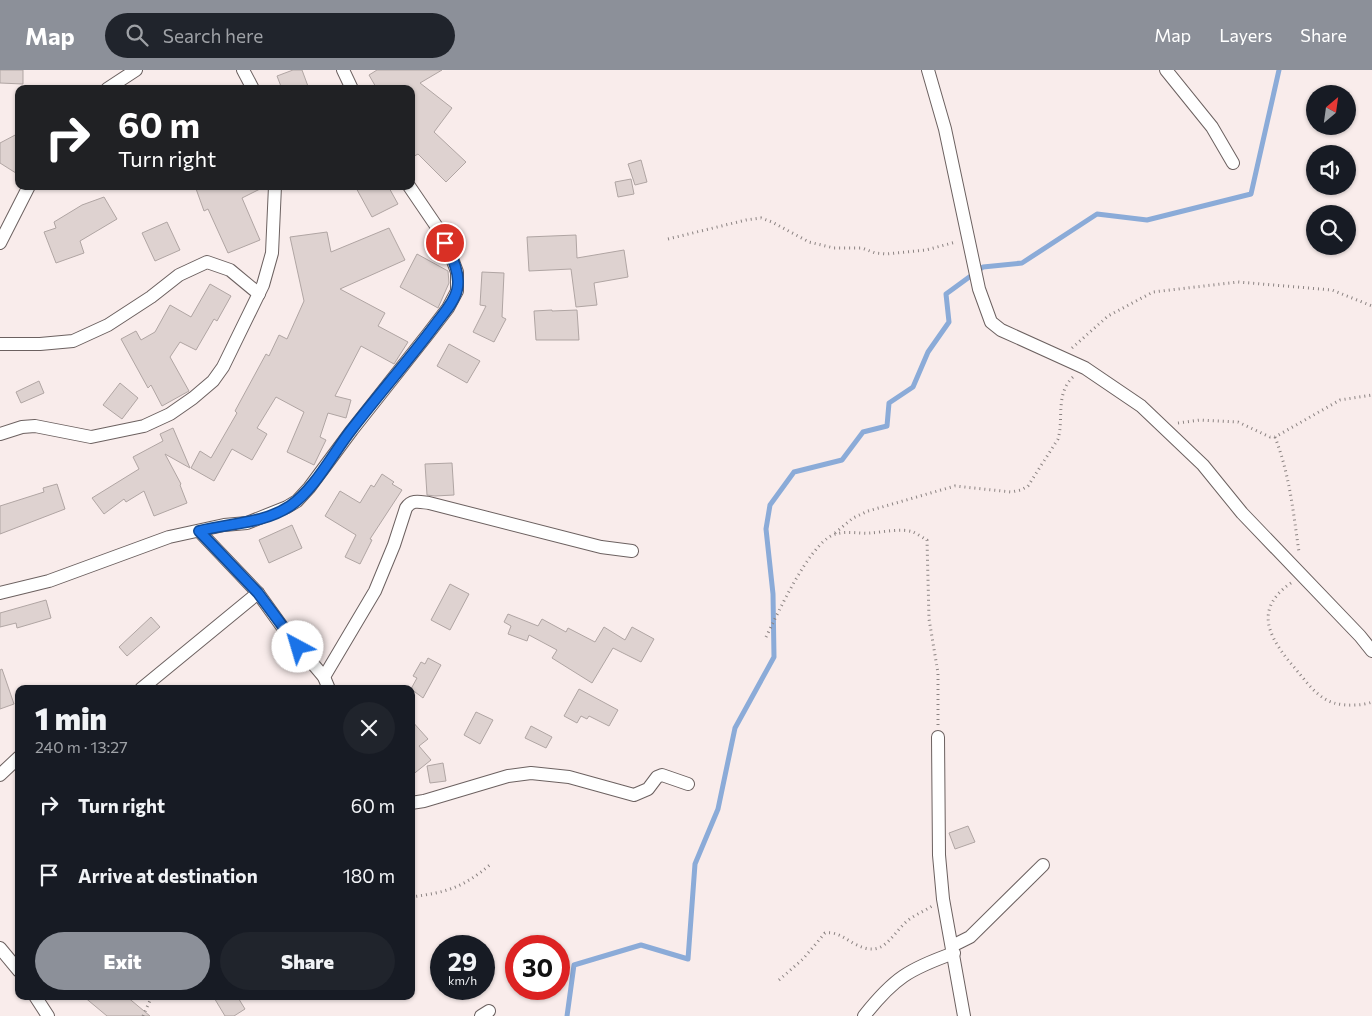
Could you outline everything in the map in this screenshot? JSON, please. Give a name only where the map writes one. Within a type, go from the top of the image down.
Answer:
[{"type":"street","points":[[113,85],[136,70]]},
{"type":"street","points":[[243,70],[251,85]]},
{"type":"street","points":[[343,70],[350,85]]},
{"type":"street","points":[[928,70],[945,129],[979,289],[990,322],[1001,330],[1085,368],[1141,406],[1218,481],[1242,513],[1372,650]]},
{"type":"street","points":[[1166,70],[1212,127],[1233,163]]},
{"type":"street","points":[[0,243],[6,221],[26,190]]},
{"type":"street","points":[[0,434],[22,427],[35,426],[92,437],[144,426],[170,414],[193,398],[212,381],[223,367],[259,294],[272,253],[275,190]]},
{"type":"street","points":[[0,593],[49,582],[147,544],[224,525],[248,523],[287,508],[297,501],[428,334],[457,291],[457,272],[450,252],[441,234],[412,190]]},
{"type":"street","points":[[0,344],[40,344],[73,341],[108,325],[151,297],[179,275],[207,262],[230,270],[259,294]]},
{"type":"street","points":[[199,531],[258,593],[286,632],[327,683],[375,591],[394,545],[406,508],[410,503],[418,501],[429,503],[601,547],[632,551]]},
{"type":"street","points":[[145,685],[258,593]]},
{"type":"street","points":[[938,736],[939,856],[943,899],[964,1016]]},
{"type":"street","points":[[0,775],[15,761]]},
{"type":"street","points":[[415,803],[424,802],[508,776],[531,773],[569,777],[634,794],[648,789],[657,777],[662,776],[688,784]]},
{"type":"street","points":[[864,1016],[900,977],[919,965],[953,950],[970,937],[1043,865]]},
{"type":"street","points":[[0,948],[15,966]]},
{"type":"street","points":[[38,1000],[48,1016]]},
{"type":"path","points":[[668,238],[760,218],[772,222],[809,242],[834,248],[862,248],[875,253],[886,254],[926,250],[969,239]]},
{"type":"path","points":[[1062,357],[1108,316],[1153,292],[1238,282],[1332,290],[1372,306]]},
{"type":"path","points":[[766,637],[789,591],[817,548],[853,518],[955,486],[1011,492],[1028,486],[1058,439],[1063,392],[1070,379],[1085,368]]},
{"type":"path","points":[[1174,422],[1221,420],[1238,422],[1270,437],[1275,437],[1340,400],[1372,395]]},
{"type":"path","points":[[1275,437],[1290,486],[1302,575],[1280,590],[1272,599],[1268,611],[1271,637],[1315,692],[1333,703],[1366,704],[1372,702]]},
{"type":"path","points":[[832,535],[847,532],[860,534],[888,531],[913,532],[926,540],[929,619],[938,673],[938,736]]},
{"type":"path","points":[[415,896],[435,894],[457,888],[471,880],[491,864]]},
{"type":"path","points":[[779,980],[803,959],[825,933],[837,934],[865,949],[882,946],[892,940],[905,922],[943,899]]},
{"type":"path","points":[[143,1016],[150,1000]]},
{"type":"building","points":[[0,70],[23,70],[23,84],[0,83]]},
{"type":"building","points":[[293,70],[302,70],[308,85],[280,85],[277,76]]},
{"type":"building","points":[[377,70],[442,70],[420,83],[452,108],[434,132],[466,162],[446,182],[418,154],[415,156],[415,85],[375,85],[369,75]]},
{"type":"building","points":[[15,135],[15,172],[0,163],[0,143]]},
{"type":"building","points":[[641,160],[647,182],[635,185],[628,164]]},
{"type":"building","points":[[631,179],[634,194],[618,197],[615,182]]},
{"type":"building","points":[[196,190],[258,190],[242,198],[260,240],[228,253],[208,209],[204,211]]},
{"type":"building","points":[[357,190],[390,190],[398,204],[372,217]]},
{"type":"building","points":[[104,197],[117,219],[80,241],[84,253],[56,263],[44,232],[56,228],[54,222],[82,205]]},
{"type":"building","points":[[167,222],[180,250],[155,261],[142,233]]},
{"type":"building","points":[[389,228],[405,260],[340,289],[385,313],[378,326],[408,342],[394,364],[361,346],[335,396],[351,400],[346,418],[328,413],[320,437],[326,440],[314,465],[287,452],[304,412],[276,397],[257,428],[267,434],[252,460],[232,449],[214,481],[191,468],[200,451],[211,458],[237,413],[235,411],[266,354],[269,356],[279,335],[287,339],[304,301],[290,237],[327,232],[331,252]]},
{"type":"building","points":[[576,235],[577,258],[624,250],[628,277],[594,283],[597,305],[576,307],[571,269],[529,271],[527,237]]},
{"type":"building","points":[[417,254],[448,271],[449,283],[438,308],[400,287]]},
{"type":"building","points":[[482,272],[504,273],[502,317],[506,319],[494,342],[473,332],[486,306],[480,305]]},
{"type":"building","points":[[210,284],[231,296],[217,321],[214,319],[196,350],[180,342],[170,357],[189,391],[162,406],[151,385],[148,388],[121,339],[136,331],[141,340],[155,332],[170,305],[191,317]]},
{"type":"building","points":[[577,310],[579,340],[536,340],[534,311]]},
{"type":"building","points":[[449,344],[480,361],[467,383],[437,366]]},
{"type":"building","points":[[39,381],[44,393],[21,403],[16,392]]},
{"type":"building","points":[[120,383],[138,398],[122,419],[103,405]]},
{"type":"building","points":[[173,428],[190,468],[165,454],[181,484],[187,503],[154,516],[144,491],[126,502],[124,499],[104,514],[92,498],[139,469],[133,457],[163,441],[160,434]]},
{"type":"building","points":[[452,463],[454,495],[427,495],[425,464]]},
{"type":"building","points":[[382,474],[394,482],[392,484],[402,490],[370,539],[372,540],[360,564],[345,557],[356,535],[325,516],[340,491],[360,503],[371,485],[374,487]]},
{"type":"building","points":[[57,484],[65,509],[0,534],[0,506],[44,492],[43,488]]},
{"type":"building","points":[[292,525],[302,548],[269,563],[259,540]]},
{"type":"building","points":[[450,584],[469,594],[450,630],[431,620]]},
{"type":"building","points":[[46,600],[51,618],[17,628],[16,623],[0,627],[0,613]]},
{"type":"building","points":[[508,614],[538,626],[542,619],[566,632],[568,628],[595,642],[604,627],[625,640],[632,627],[654,639],[641,662],[613,648],[592,683],[552,658],[557,650],[529,635],[527,641],[508,634],[511,626],[504,622]]},
{"type":"building","points":[[151,617],[160,627],[127,656],[119,647]]},
{"type":"building","points":[[428,658],[441,665],[423,698],[415,692],[415,685],[413,685],[417,678],[413,676],[421,662],[425,664]]},
{"type":"building","points":[[2,669],[14,704],[0,709],[0,670]]},
{"type":"building","points":[[579,689],[618,710],[609,726],[589,716],[587,719],[581,716],[577,723],[564,716]]},
{"type":"building","points":[[476,712],[493,720],[480,744],[464,735]]},
{"type":"building","points":[[415,724],[428,739],[419,746],[431,760],[415,773]]},
{"type":"building","points":[[531,726],[552,737],[546,748],[525,738]]},
{"type":"building","points":[[443,763],[446,781],[430,783],[427,766]]},
{"type":"building","points":[[968,826],[975,842],[955,849],[949,833]]},
{"type":"building","points":[[88,1000],[131,1000],[150,1016],[107,1016]]},
{"type":"building","points":[[215,1000],[239,1000],[245,1009],[234,1016],[225,1016]]},
{"type":"waterway","points":[[567,1016],[574,965],[641,945],[688,959],[695,864],[718,809],[735,728],[774,657],[773,594],[766,529],[770,505],[794,472],[842,460],[863,432],[887,426],[889,403],[913,387],[928,352],[949,322],[946,294],[983,267],[1022,263],[1097,214],[1147,220],[1251,194],[1279,70]]},
{"type":"route","points":[[298,647],[258,593],[199,531],[224,525],[248,523],[267,516],[287,508],[297,501],[309,488],[390,380],[448,308],[457,291],[458,281],[457,272],[445,243]]}]
